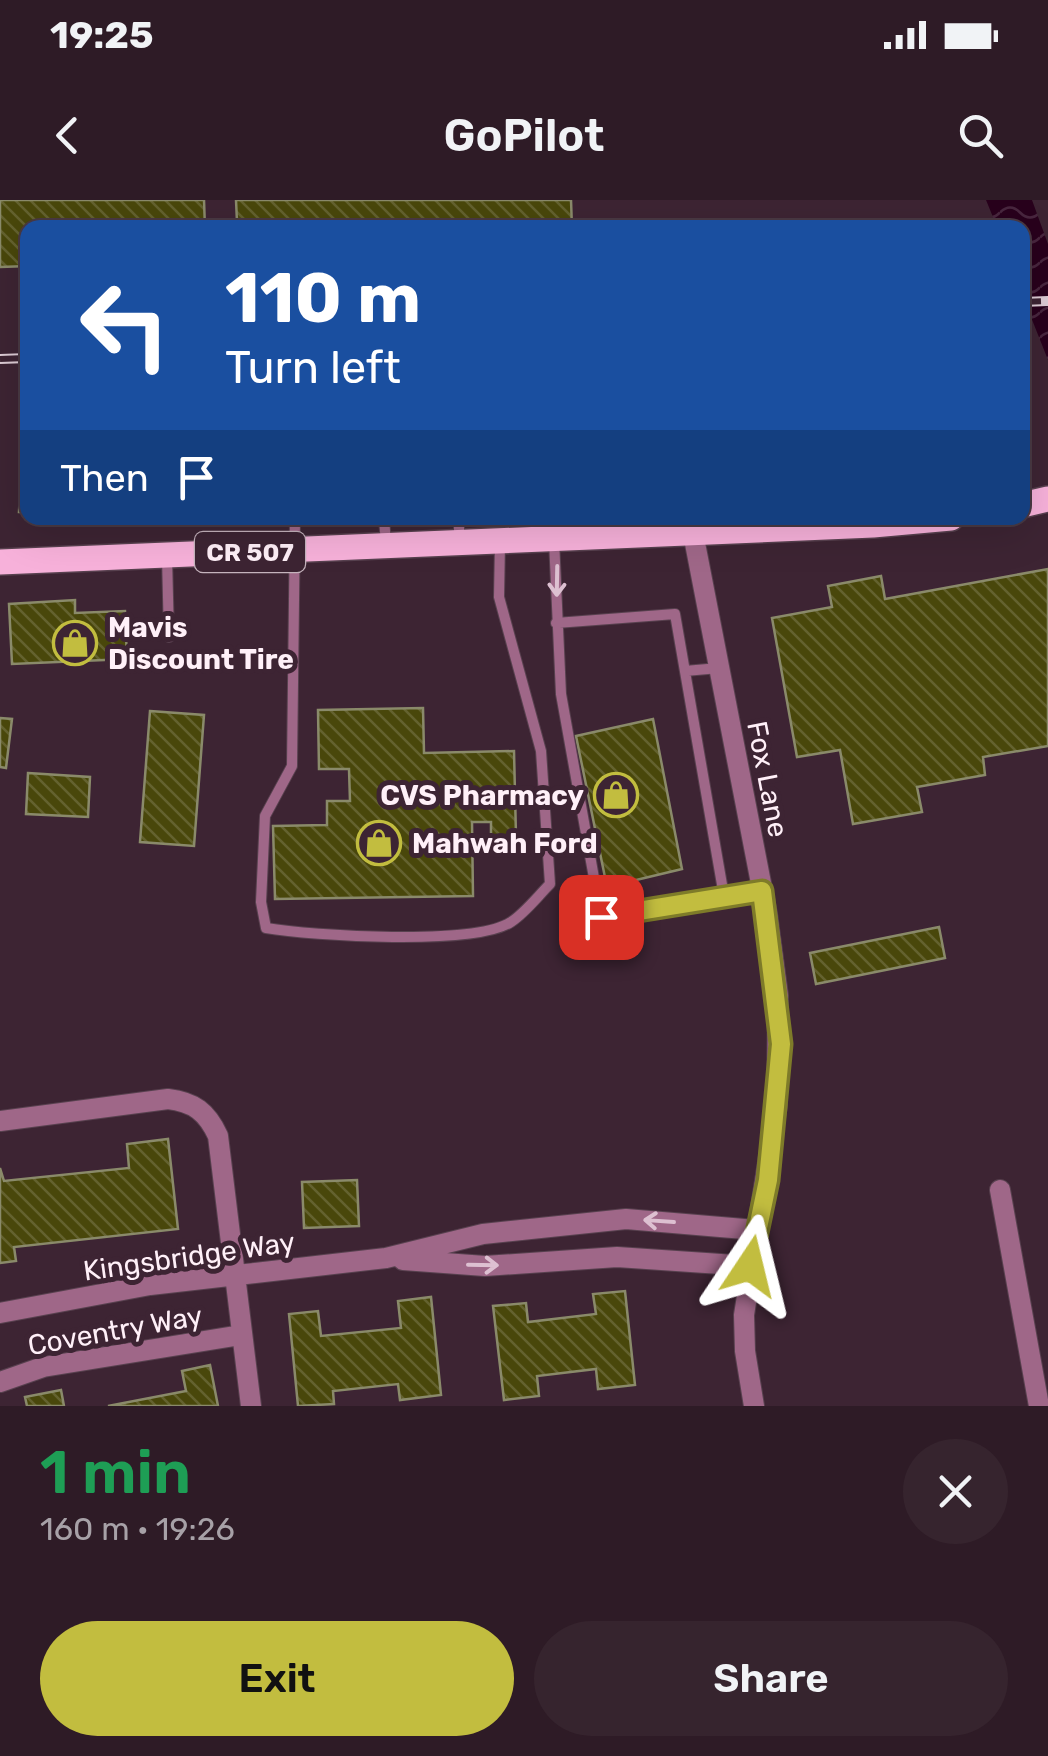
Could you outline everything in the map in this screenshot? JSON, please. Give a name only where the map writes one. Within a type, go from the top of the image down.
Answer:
[{"type":"main road","name":"CR 507","points":[[0,562],[386,546],[459,530],[500,541],[554,528],[692,525]]},
{"type":"street","name":"Fox Lane","points":[[692,525],[762,891],[781,1044],[768,1180],[750,1266],[744,1351],[753,1400]]},
{"type":"street","points":[[0,1121],[168,1099],[200,1109],[218,1136],[232,1277],[251,1406]]},
{"type":"street","points":[[1000,1190],[1039,1406]]},
{"type":"street","name":"Kingsbridge Way","points":[[0,1313],[150,1284],[386,1258],[484,1234],[626,1218],[756,1230]]},
{"type":"street","name":"Kingsbridge Way","points":[[386,1258],[485,1266],[618,1257],[750,1266]]},
{"type":"street","name":"Coventry Way","points":[[0,1382],[42,1367],[241,1335]]},
{"type":"lane","points":[[294,525],[292,766],[265,816],[261,902],[266,928],[318,936],[467,934],[510,924],[550,884],[541,752],[500,597],[500,541]]},
{"type":"lane","points":[[384,525],[386,546]]},
{"type":"lane","points":[[554,528],[561,694],[601,917],[762,891]]},
{"type":"lane","points":[[167,556],[169,637]]},
{"type":"lane","points":[[556,623],[675,614],[724,896]]},
{"type":"lane","points":[[686,671],[718,668]]},
{"type":"water","points":[[986,200],[1032,200],[1048,244],[1048,360],[1030,315],[1030,220],[994,220]]},
{"type":"building","points":[[0,200],[204,200],[205,220],[20,220],[20,266],[0,267]]},
{"type":"building","points":[[236,200],[571,200],[572,220],[237,220]]},
{"type":"building","points":[[1048,569],[1048,746],[983,757],[985,775],[917,787],[922,812],[853,824],[840,750],[797,757],[772,618],[832,607],[828,586],[881,576],[885,599]]},
{"type":"building","points":[[75,600],[75,613],[125,611],[127,659],[12,664],[9,604]]},
{"type":"building","points":[[423,708],[424,753],[514,751],[516,836],[491,836],[491,822],[472,822],[473,896],[275,899],[273,826],[327,825],[327,801],[350,801],[349,769],[319,769],[318,710]]},
{"type":"building","points":[[150,711],[204,715],[194,846],[140,842]]},
{"type":"building","points":[[0,718],[12,719],[6,768],[0,767]]},
{"type":"building","points":[[653,719],[682,869],[607,887],[576,736]]},
{"type":"building","points":[[28,773],[90,777],[88,817],[26,814]]},
{"type":"building","points":[[939,927],[945,958],[816,984],[810,953]]},
{"type":"building","points":[[168,1139],[178,1229],[14,1247],[16,1261],[0,1263],[0,1168],[4,1181],[129,1168],[127,1144]]},
{"type":"building","points":[[357,1180],[359,1226],[304,1228],[302,1182]]},
{"type":"building","points":[[625,1291],[635,1385],[598,1389],[596,1369],[537,1376],[539,1396],[504,1400],[493,1306],[526,1303],[528,1322],[596,1314],[593,1294]]},
{"type":"building","points":[[431,1297],[441,1395],[400,1400],[398,1384],[333,1391],[334,1404],[298,1406],[289,1314],[318,1311],[321,1336],[401,1328],[398,1301]]},
{"type":"building","points":[[210,1365],[218,1406],[108,1406],[186,1391],[182,1371]]},
{"type":"building","points":[[61,1390],[64,1406],[27,1406],[25,1397]]},
{"type":"railway","points":[[1030,302],[1048,301]]},
{"type":"railway","points":[[0,359],[20,358]]},
{"type":"place","name":"Mavis Discount Tire","points":[[75,643]]},
{"type":"place","name":"CVS Pharmacy","points":[[616,795]]},
{"type":"place","name":"Mahwah Ford","points":[[379,843]]},
{"type":"route","points":[[601,917],[762,891],[781,1044],[768,1180],[750,1266]]}]
